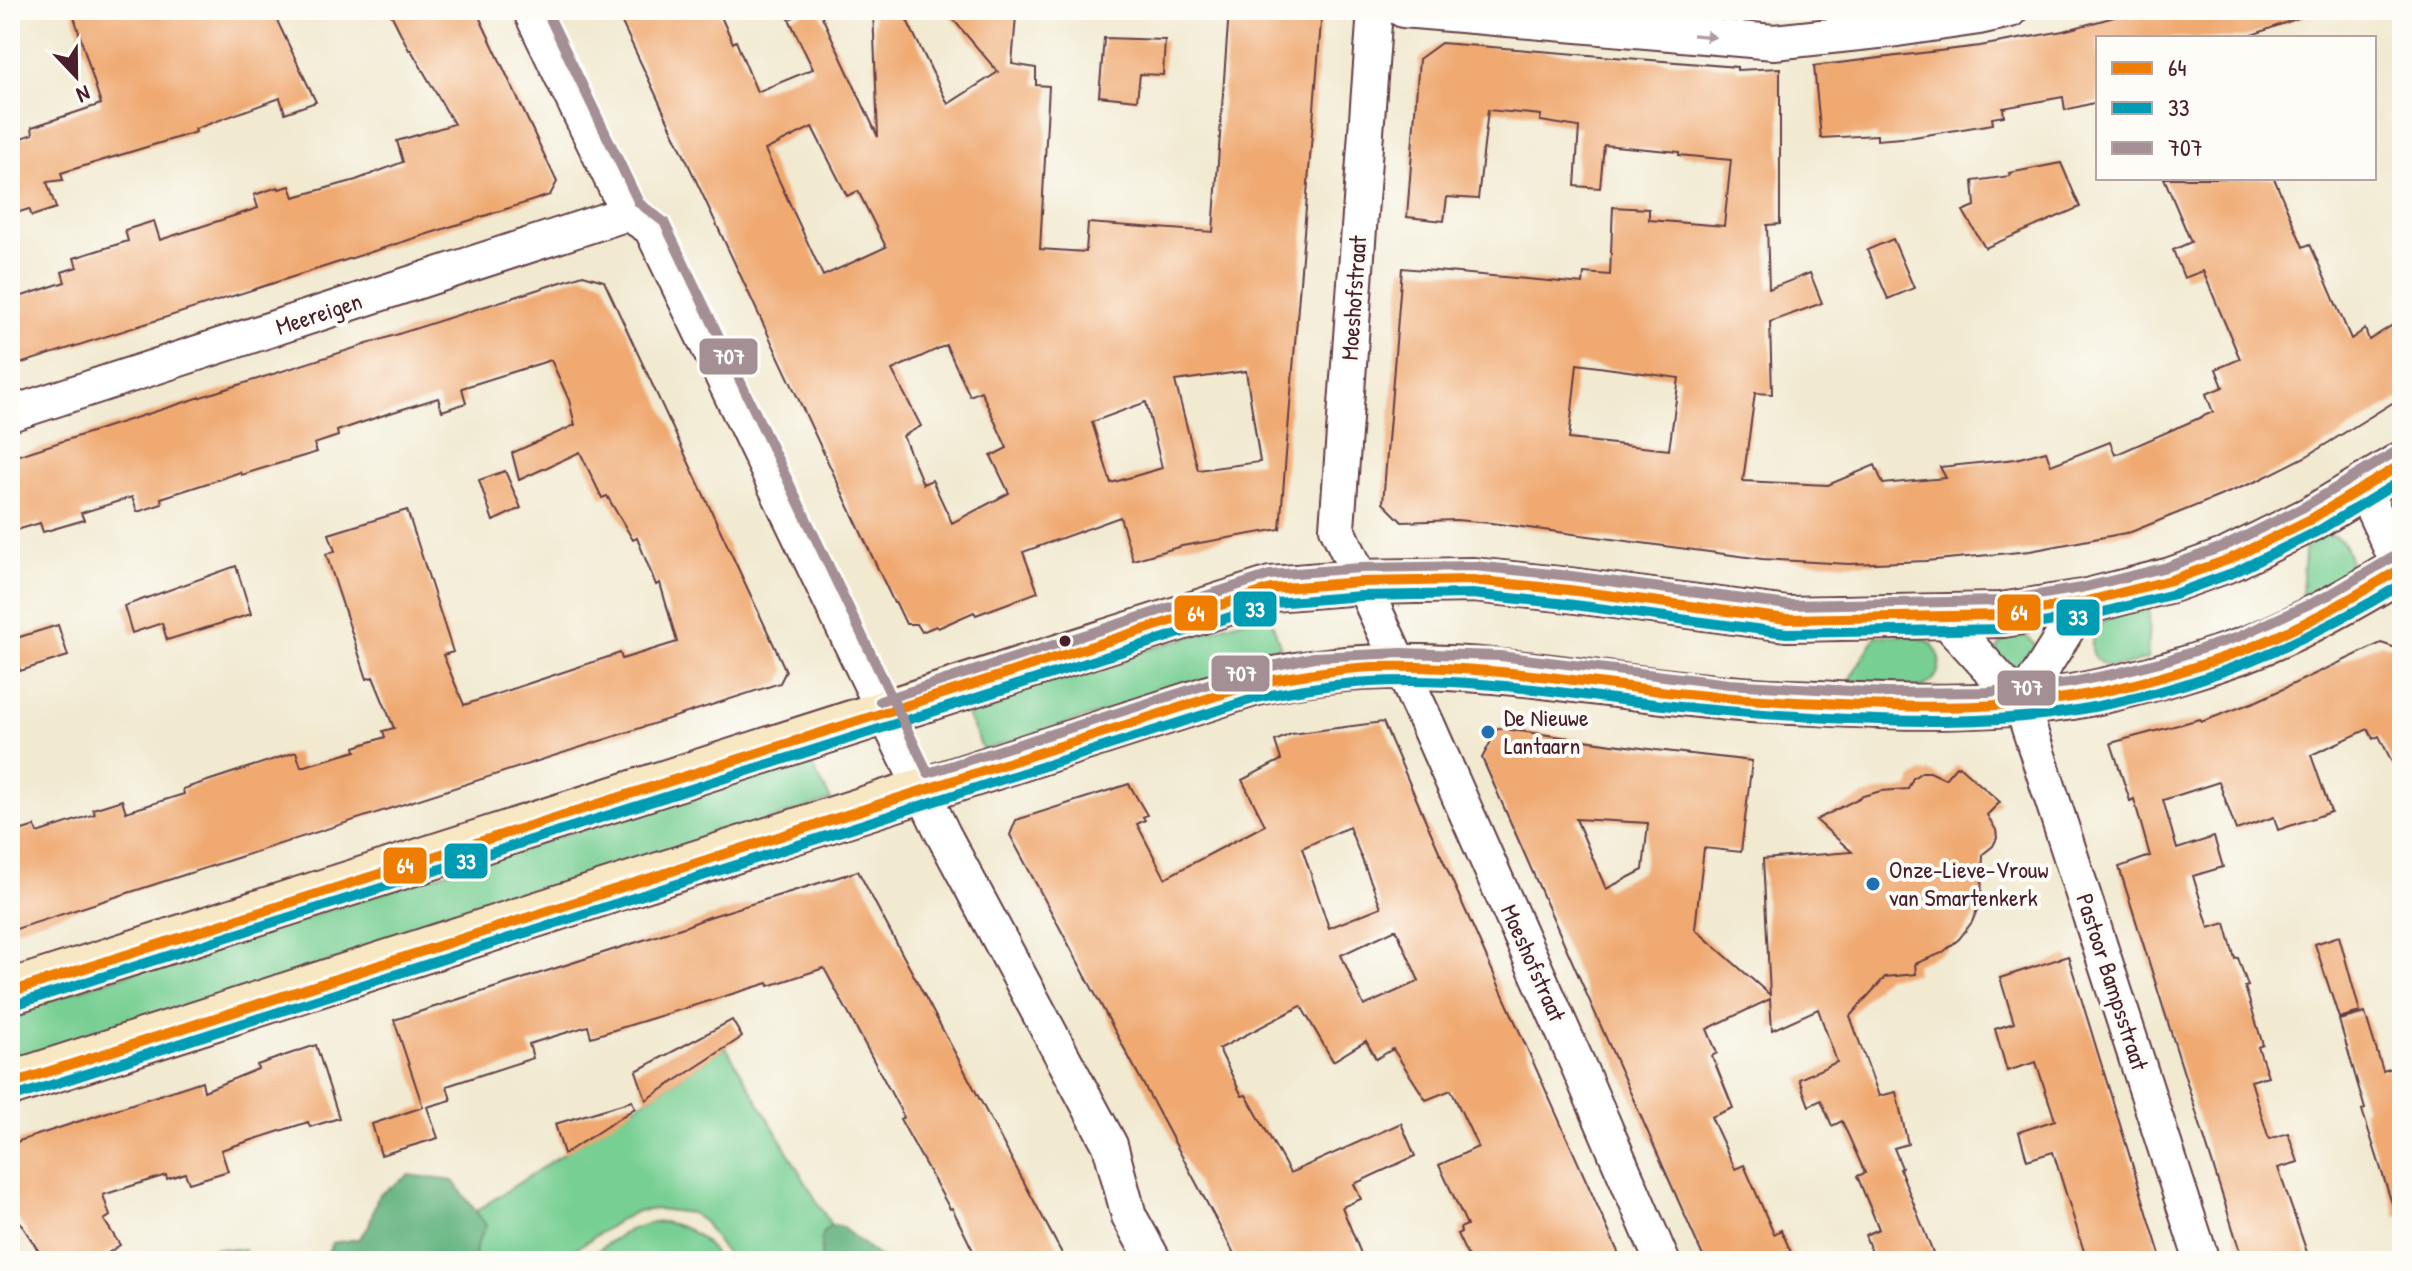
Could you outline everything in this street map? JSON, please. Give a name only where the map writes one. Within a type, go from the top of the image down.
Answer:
[{"type":"street","points":[[530,10],[628,213],[651,228],[921,790],[1110,1145],[1129,1216],[1154,1261]]},
{"type":"street","name":"Moeshofstraat","points":[[1375,10],[1337,528],[1402,667],[1662,1261]]},
{"type":"street","points":[[1403,10],[1774,42],[1911,27],[2010,10]]},
{"type":"street","name":"Meereigen","points":[[10,414],[628,213]]},
{"type":"street","points":[[10,992],[1271,589],[1360,582],[1473,580],[1787,619],[2002,615],[2084,602],[2171,580],[2230,559],[2311,519],[2402,464]]},
{"type":"street","points":[[10,1084],[1253,684],[1315,671],[1402,667],[1500,670],[1728,698],[1886,707],[1989,706],[2071,697],[2116,688],[2243,650],[2335,607],[2402,570],[2363,488]]},
{"type":"street","points":[[2021,703],[2084,602]]},
{"type":"street","name":"Pastoor Bampsstraat","points":[[1942,616],[2021,703],[2202,1261]]},
{"type":"green space","points":[[2320,535],[2333,536],[2344,544],[2349,558],[2348,572],[2341,584],[2301,604],[2306,540]]},
{"type":"green space","points":[[2150,603],[2147,659],[2109,666],[2096,659],[2092,640],[2098,627],[2114,615]]},
{"type":"green space","points":[[1269,612],[1282,652],[1266,661],[983,750],[964,707]]},
{"type":"green space","points":[[2023,635],[2039,650],[2030,671],[2013,675],[1994,658],[2004,641]]},
{"type":"green space","points":[[1876,636],[1910,636],[1927,641],[1936,650],[1939,662],[1933,680],[1916,689],[1843,690]]},
{"type":"green space","points":[[807,757],[831,800],[10,1065],[10,1012]]},
{"type":"green space","points":[[726,1047],[852,1261],[731,1261],[704,1222],[691,1213],[658,1209],[637,1211],[557,1261],[400,1261]]},
{"type":"green space","points":[[409,1175],[453,1181],[486,1225],[476,1247],[475,1261],[325,1261],[332,1243],[358,1239],[368,1228],[378,1196]]},
{"type":"green space","points":[[663,1222],[696,1235],[719,1261],[583,1261],[630,1230]]},
{"type":"green space","points":[[830,1225],[840,1226],[884,1261],[821,1261],[822,1234]]},
{"type":"green space","points":[[215,1248],[244,1250],[250,1261],[207,1261]]},
{"type":"building","points":[[72,10],[272,10],[316,102],[285,113],[280,98],[195,129],[196,132],[61,173],[63,180],[47,182],[56,208],[32,216],[29,209],[10,215],[10,142],[33,134],[32,127],[101,104]]},
{"type":"building","points":[[389,10],[476,10],[557,182],[550,195],[10,367],[10,300],[65,282],[62,272],[77,267],[74,258],[128,241],[125,230],[154,221],[160,240],[258,208],[254,195],[278,187],[290,186],[294,197],[356,180],[403,162],[397,141],[454,124],[409,50]]},
{"type":"building","points":[[616,10],[718,10],[733,43],[736,41],[757,92],[813,69],[789,19],[809,10],[819,10],[878,137],[873,10],[902,10],[948,104],[998,72],[945,10],[991,11],[1016,16],[1012,64],[1036,68],[1036,85],[1049,86],[1040,249],[1086,252],[1088,223],[1213,232],[1229,10],[1322,10],[1280,529],[1182,546],[1133,560],[1120,517],[1023,552],[1038,592],[922,632],[917,624],[906,624]],"holes":[[[812,127],[847,196],[858,191],[886,247],[823,276],[765,150]],[[946,345],[970,396],[981,391],[1007,448],[991,456],[1009,493],[952,523],[932,480],[923,484],[903,436],[921,426],[892,370]],[[1246,371],[1260,462],[1198,470],[1175,381]],[[1146,402],[1162,468],[1111,483],[1092,422]]]},
{"type":"building","points":[[2140,10],[2311,10],[2312,13],[2249,36],[2096,36],[2096,102],[2065,110],[2063,97],[2003,108],[2004,116],[1992,118],[1993,124],[1914,137],[1877,140],[1877,135],[1821,138],[1814,66],[1980,46],[2063,31]]},
{"type":"building","points":[[1104,38],[1165,40],[1163,75],[1140,74],[1137,100],[1099,96]]},
{"type":"building","points":[[1441,43],[1737,67],[1737,70],[1780,68],[1780,224],[1767,225],[1769,289],[1810,273],[1822,303],[1770,322],[1772,394],[1755,393],[1743,481],[1828,485],[1875,465],[1883,484],[1946,478],[1940,467],[2016,459],[2046,451],[2051,465],[2110,442],[2115,455],[2213,412],[2206,394],[2223,387],[2216,369],[2240,359],[2203,271],[2184,278],[2173,250],[2191,242],[2165,180],[2275,180],[2303,247],[2310,244],[2351,339],[2365,329],[2369,340],[2402,319],[2402,397],[2307,456],[2257,481],[2131,532],[2030,551],[1926,561],[1849,564],[1762,559],[1491,523],[1456,520],[1402,522],[1383,503],[1402,268],[1583,284],[1584,273],[1610,275],[1613,207],[1649,209],[1649,220],[1724,226],[1731,160],[1604,145],[1600,188],[1575,186],[1579,127],[1540,121],[1541,115],[1488,110],[1478,199],[1447,197],[1444,221],[1407,217],[1419,59]],"holes":[[[1577,364],[1679,378],[1669,450],[1569,439]]]},
{"type":"building","points":[[2061,163],[2080,207],[1985,248],[1963,211],[1975,206],[1973,181],[2010,176],[2009,173]]},
{"type":"building","points":[[1893,239],[1914,288],[1888,299],[1867,250]]},
{"type":"building","points":[[583,275],[604,281],[786,671],[780,683],[10,931],[10,834],[35,826],[37,833],[95,814],[93,809],[122,800],[126,812],[184,794],[183,789],[296,752],[301,767],[356,751],[355,747],[385,737],[383,731],[394,728],[373,677],[367,679],[326,554],[335,551],[329,534],[407,510],[453,652],[443,655],[464,705],[620,653],[622,659],[677,642],[660,583],[656,585],[637,538],[633,540],[607,496],[602,498],[580,452],[519,480],[512,453],[575,425],[569,400],[551,360],[462,388],[466,403],[442,411],[438,398],[387,414],[337,431],[338,436],[314,444],[317,452],[241,475],[240,472],[161,498],[162,504],[137,512],[132,497],[81,513],[84,520],[43,532],[40,523],[10,532],[10,458]]},
{"type":"building","points":[[505,471],[521,508],[493,521],[479,480]]},
{"type":"building","points":[[236,566],[251,614],[167,640],[162,623],[132,633],[124,606]]},
{"type":"building","points":[[58,625],[68,656],[20,671],[10,640]]},
{"type":"building","points":[[2381,643],[2402,650],[2402,782],[2379,736],[2373,739],[2368,729],[2311,755],[2331,812],[2278,830],[2274,817],[2236,830],[2219,782],[2163,800],[2177,849],[2214,837],[2223,867],[2193,876],[2209,928],[2225,923],[2235,959],[2238,958],[2248,986],[2245,987],[2263,1045],[2258,1047],[2268,1076],[2251,1081],[2269,1139],[2288,1133],[2298,1162],[2278,1168],[2310,1261],[2243,1261],[2119,867],[2150,856],[2134,799],[2130,801],[2111,743],[2200,719],[2201,722],[2257,701]]},
{"type":"building","points":[[1383,722],[1622,1261],[1470,1261],[1457,1234],[1461,1232],[1460,1228],[1467,1225],[1439,1165],[1478,1147],[1451,1090],[1426,1100],[1393,1049],[1376,1059],[1366,1041],[1333,1061],[1301,1006],[1219,1049],[1242,1096],[1246,1095],[1290,1173],[1401,1123],[1415,1156],[1354,1184],[1361,1199],[1342,1207],[1364,1261],[1238,1261],[1010,835],[1016,820],[1129,784],[1147,815],[1137,824],[1165,878],[1265,825],[1242,780],[1281,760],[1275,741],[1291,734]],"holes":[[[1349,827],[1381,907],[1329,928],[1302,848]],[[1396,929],[1419,981],[1364,1006],[1341,955]]]},
{"type":"building","points":[[1498,728],[1752,761],[1741,852],[1704,848],[1695,929],[1770,995],[1763,859],[1852,852],[1816,820],[1863,796],[1908,789],[1913,778],[1922,772],[1945,779],[1959,766],[2000,802],[1987,815],[1997,838],[1983,854],[1981,900],[1972,922],[1959,939],[1942,953],[1915,964],[1916,974],[1885,977],[1850,1016],[1879,1096],[1896,1092],[1908,1144],[1894,1148],[1936,1261],[1875,1261],[1865,1235],[1879,1229],[1857,1176],[1865,1173],[1842,1121],[1832,1126],[1821,1100],[1809,1106],[1799,1079],[1837,1062],[1818,1009],[1772,1030],[1770,999],[1707,1029],[1717,1053],[1712,1056],[1733,1108],[1711,1117],[1735,1169],[1744,1165],[1774,1234],[1781,1230],[1795,1261],[1705,1261],[1482,758]],"holes":[[[1576,819],[1648,823],[1643,870],[1606,889]]]},
{"type":"building","points":[[858,871],[1066,1261],[978,1261],[952,1208],[900,1119],[904,1117],[824,968],[591,1037],[588,1026],[529,1044],[533,1058],[447,1086],[451,1100],[427,1107],[438,1138],[381,1155],[372,1124],[423,1107],[394,1020]]},
{"type":"building","points":[[2339,936],[2360,1012],[2339,1018],[2315,944]]},
{"type":"building","points":[[2068,956],[2162,1261],[2087,1261],[2053,1152],[2027,1160],[2019,1132],[2055,1120],[2036,1062],[2007,1071],[1995,1029],[2014,1023],[2000,978]]},
{"type":"building","points":[[2365,1013],[2383,1071],[2402,1065],[2402,1215],[2396,1216],[2362,1110],[2365,1109],[2339,1020]]},
{"type":"building","points":[[732,1020],[742,1037],[646,1100],[636,1071]]},
{"type":"building","points":[[316,1045],[339,1118],[310,1127],[308,1122],[221,1150],[228,1171],[189,1183],[185,1173],[167,1179],[166,1175],[103,1195],[110,1216],[104,1220],[120,1245],[96,1261],[45,1261],[10,1207],[10,1144],[202,1081],[204,1091],[258,1069],[257,1065]]},
{"type":"building","points":[[632,1101],[635,1108],[564,1154],[555,1124]]},
{"type":"transit line","name":"707","points":[[546,10],[639,203],[664,222],[928,773],[1249,671],[1314,657],[1402,653],[1500,656],[1729,684],[1886,693],[1988,692],[2069,683],[2167,660],[2238,637],[2329,595],[2395,556]]},
{"type":"transit line","name":"707","points":[[880,701],[1270,575],[1360,568],[1474,566],[1788,605],[2001,601],[2081,588],[2167,567],[2225,546],[2304,507],[2395,452]]},
{"type":"transit line","name":"64","points":[[10,992],[1271,589],[1360,582],[1473,580],[1787,619],[2002,615],[2084,602],[2171,580],[2230,559],[2311,519],[2402,464]]},
{"type":"transit line","name":"33","points":[[14,1005],[1274,603],[1361,596],[1472,594],[1786,633],[2004,629],[2087,616],[2174,594],[2235,572],[2318,531],[2402,480]]},
{"type":"transit line","name":"64","points":[[10,1084],[1253,684],[1343,669],[1410,667],[1521,674],[1688,694],[1855,705],[1979,706],[2041,701],[2136,684],[2241,651],[2303,624],[2402,568]]},
{"type":"transit line","name":"33","points":[[14,1097],[1256,698],[1356,683],[1408,681],[1521,688],[1692,708],[1860,719],[1984,720],[2046,715],[2163,691],[2246,663],[2325,627],[2402,584]]},
{"type":"place","name":"De Nieuwe Lantaarn","points":[[1488,732]]},
{"type":"place","name":"Onze-Lieve-Vrouw van Smartenkerk","points":[[1873,884]]}]
